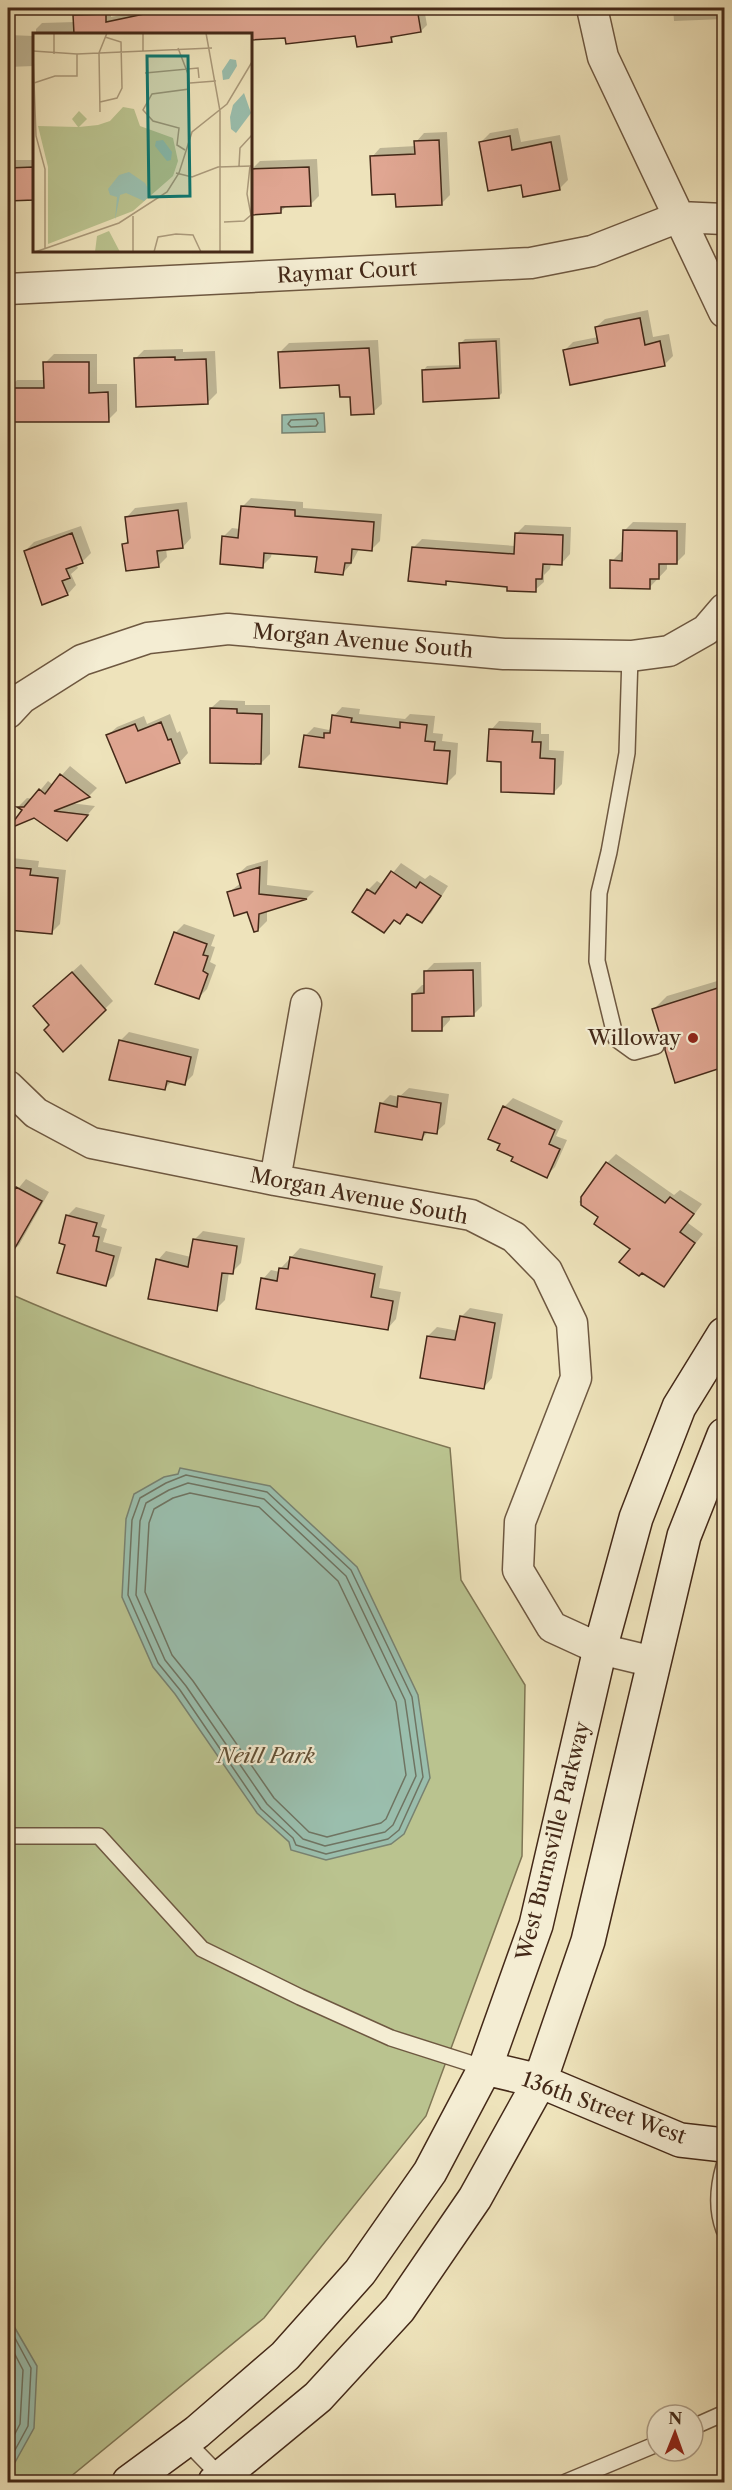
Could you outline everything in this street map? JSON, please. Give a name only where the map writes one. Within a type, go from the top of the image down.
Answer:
[{"type":"street","points":[[592,8],[603,57],[724,312]]},
{"type":"street","points":[[679,217],[724,219]]},
{"type":"street","name":"Raymar Court","points":[[8,288],[531,263],[592,251],[679,217]]},
{"type":"street","name":"Morgan Avenue South","points":[[8,713],[22,698],[82,660],[148,638],[228,629],[504,654],[630,656],[669,651],[706,630],[724,609]]},
{"type":"street","points":[[275,1180],[306,1004]]},
{"type":"street","name":"Morgan Avenue South","points":[[8,1086],[36,1113],[92,1143],[275,1180],[471,1215],[514,1237],[547,1270],[572,1323],[576,1378],[520,1522],[518,1570],[552,1627],[600,1649],[654,1662]]},
{"type":"street","name":"West Burnsville Parkway","points":[[129,2482],[186,2440],[285,2356],[360,2272],[430,2172],[485,2068],[536,1925],[600,1649],[636,1518],[679,1407],[724,1334]]},
{"type":"street","points":[[221,2481],[318,2397],[399,2309],[475,2198],[540,2081],[588,1941],[684,1536],[724,1435]]},
{"type":"street","name":"136th Street West","points":[[485,2068],[540,2081],[680,2140],[724,2145]]},
{"type":"lane","points":[[630,656],[627,753],[599,893],[597,961],[616,1039],[634,1052],[656,1046]]},
{"type":"lane","points":[[8,1836],[99,1836],[202,1949],[391,2038],[485,2068]]},
{"type":"lane","points":[[724,2166],[720,2181],[718,2215],[724,2230]]},
{"type":"lane","points":[[705,2422],[720,2415]]},
{"type":"lane","points":[[186,2440],[221,2481]]},
{"type":"lane","points":[[566,2482],[645,2449]]},
{"type":"green space","name":"Neill Park","points":[[8,1293],[171,1358],[282,1396],[450,1448],[461,1580],[525,1685],[522,1856],[426,2116],[264,2318],[64,2482],[8,2482]]},
{"type":"water","points":[[324,413],[325,432],[282,433],[282,415]]},
{"type":"water","points":[[180,1468],[270,1486],[357,1567],[418,1695],[430,1778],[404,1834],[391,1844],[326,1860],[291,1850],[289,1842],[257,1813],[175,1694],[153,1667],[122,1597],[126,1519],[134,1494],[164,1477],[178,1474]]},
{"type":"water","points":[[8,2316],[37,2366],[34,2428],[8,2475]]},
{"type":"building","points":[[207,8],[417,8],[421,32],[391,37],[392,42],[357,47],[355,36],[286,44],[285,38],[252,40],[252,33],[74,33],[73,15],[106,14],[106,22],[144,14]]},
{"type":"building","points":[[510,136],[512,150],[551,142],[560,190],[523,197],[521,185],[488,191],[479,142]]},
{"type":"building","points":[[439,140],[442,205],[396,207],[395,194],[372,195],[370,156],[415,154],[414,141]]},
{"type":"building","points":[[33,167],[33,200],[8,201],[8,168]]},
{"type":"building","points":[[309,167],[311,206],[281,207],[281,213],[252,215],[252,169]]},
{"type":"building","points":[[640,318],[645,345],[660,341],[665,366],[570,385],[563,350],[598,343],[595,327]]},
{"type":"building","points":[[496,341],[499,398],[423,402],[422,370],[460,368],[459,343]]},
{"type":"building","points":[[369,348],[374,414],[351,415],[350,397],[340,397],[339,385],[280,388],[278,352]]},
{"type":"building","points":[[175,357],[175,360],[206,359],[208,404],[136,407],[134,358]]},
{"type":"building","points":[[43,362],[89,362],[89,393],[108,392],[109,422],[8,422],[8,388],[44,388]]},
{"type":"building","points":[[241,506],[295,510],[295,516],[374,522],[372,551],[352,549],[351,563],[345,563],[343,575],[315,572],[317,557],[264,553],[263,568],[220,564],[222,536],[238,538]]},
{"type":"building","points":[[178,510],[183,548],[157,551],[159,567],[126,571],[122,544],[128,543],[125,517]]},
{"type":"building","points":[[623,530],[677,531],[677,564],[659,564],[659,579],[650,579],[650,589],[610,588],[610,560],[622,561]]},
{"type":"building","points":[[72,533],[83,563],[66,569],[70,578],[62,581],[68,595],[42,605],[24,551]]},
{"type":"building","points":[[515,533],[563,535],[562,565],[543,564],[542,579],[536,579],[536,592],[507,591],[507,587],[446,581],[446,585],[408,581],[412,547],[514,554]]},
{"type":"building","points":[[210,708],[237,709],[237,713],[262,714],[261,764],[210,763]]},
{"type":"building","points":[[332,715],[352,718],[351,722],[400,728],[400,722],[427,725],[425,741],[435,742],[434,750],[450,751],[447,784],[299,767],[304,735],[324,738],[324,733],[330,733]]},
{"type":"building","points":[[161,722],[168,740],[171,739],[180,763],[126,783],[106,735],[135,724],[138,731]]},
{"type":"building","points":[[489,729],[533,731],[532,742],[541,742],[540,758],[555,759],[554,794],[501,792],[501,762],[487,761]]},
{"type":"building","points":[[60,774],[90,797],[54,811],[88,815],[67,841],[34,818],[8,829],[22,810],[17,807],[24,807],[39,789],[45,794]]},
{"type":"building","points":[[8,867],[31,869],[30,875],[58,878],[52,934],[8,930]]},
{"type":"building","points":[[260,867],[259,894],[307,899],[259,914],[258,931],[254,932],[247,912],[234,916],[227,892],[241,888],[237,874]]},
{"type":"building","points":[[391,871],[416,888],[420,882],[441,896],[422,923],[407,914],[400,924],[394,920],[384,933],[352,912],[367,889],[375,894]]},
{"type":"building","points":[[174,932],[207,944],[203,955],[208,956],[203,971],[208,974],[199,999],[155,984]]},
{"type":"building","points":[[473,970],[474,1016],[442,1017],[442,1031],[412,1031],[412,994],[424,993],[424,971]]},
{"type":"building","points":[[72,972],[106,1010],[63,1052],[44,1030],[49,1025],[33,1006]]},
{"type":"building","name":"Willoway","points":[[724,986],[724,1067],[675,1083],[665,1043],[661,1038],[652,1009]]},
{"type":"building","points":[[119,1040],[191,1057],[185,1085],[167,1081],[165,1090],[109,1080]]},
{"type":"building","points":[[398,1096],[441,1103],[437,1134],[424,1132],[422,1140],[375,1132],[380,1103],[397,1107]]},
{"type":"building","points":[[503,1106],[555,1130],[549,1144],[560,1149],[547,1178],[511,1161],[513,1157],[497,1150],[500,1144],[488,1139]]},
{"type":"building","points":[[606,1162],[665,1203],[670,1197],[694,1214],[680,1232],[695,1243],[664,1287],[642,1273],[639,1276],[619,1262],[630,1249],[594,1224],[598,1217],[581,1205],[581,1197]]},
{"type":"building","points":[[16,1187],[42,1201],[8,1260],[8,1202]]},
{"type":"building","points":[[66,1215],[97,1223],[93,1236],[99,1237],[96,1251],[114,1256],[106,1286],[57,1273],[65,1245],[59,1243]]},
{"type":"building","points":[[193,1239],[237,1246],[233,1274],[222,1273],[217,1311],[148,1299],[156,1259],[188,1267]]},
{"type":"building","points":[[290,1257],[375,1274],[371,1297],[393,1301],[388,1330],[256,1309],[261,1278],[277,1281],[279,1268],[288,1269]]},
{"type":"building","points":[[460,1316],[495,1323],[484,1389],[420,1378],[427,1336],[455,1340]]},
{"type":"place","name":"Willoway","points":[[693,1038]]}]
